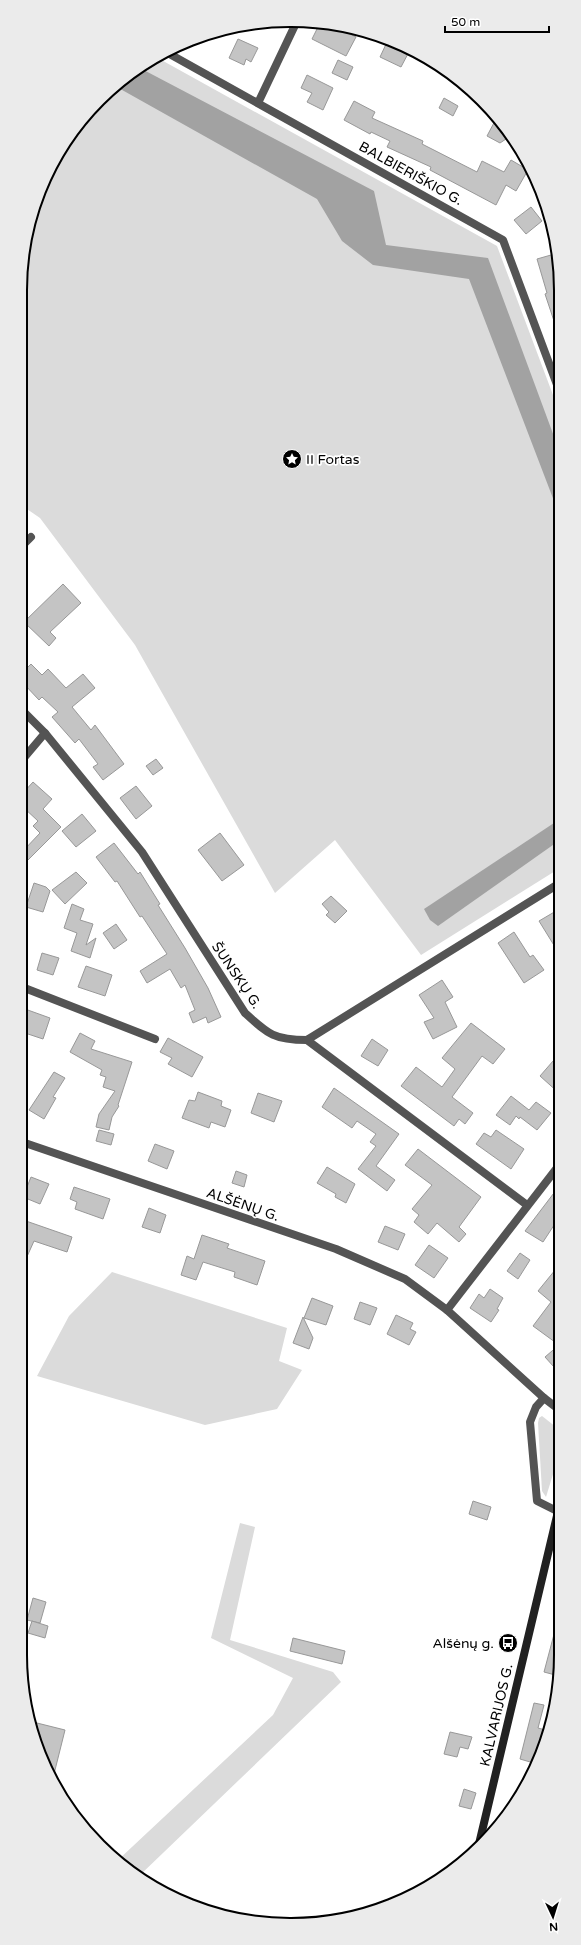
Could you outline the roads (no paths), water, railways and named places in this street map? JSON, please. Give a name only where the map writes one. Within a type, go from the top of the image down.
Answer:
[{"type":"main road","name":"KALVARIJOS G.","points":[[481,1837],[554,1524]]},
{"type":"street","points":[[258,103],[294,27]]},
{"type":"street","name":"BALBIERIŠKIO G.","points":[[172,55],[502,240],[554,377]]},
{"type":"street","points":[[27,541],[31,537]]},
{"type":"street","name":"ŠUNSKŲ G.","points":[[27,715],[45,733],[142,852],[245,1013],[266,1033],[281,1038],[307,1040]]},
{"type":"street","points":[[27,754],[45,733]]},
{"type":"street","points":[[527,1205],[307,1040],[554,887]]},
{"type":"street","points":[[27,989],[155,1040]]},
{"type":"street","name":"ALŠĖNŲ G.","points":[[27,1144],[336,1249],[405,1279],[447,1310],[554,1406]]},
{"type":"street","points":[[447,1310],[554,1171]]},
{"type":"street","points":[[544,1398],[536,1407],[530,1422],[537,1501],[554,1510]]},
{"type":"place","name":"II Fortas","points":[[292,459]]},
{"type":"place","name":"Alšėnų g.","points":[[508,1643]]}]
